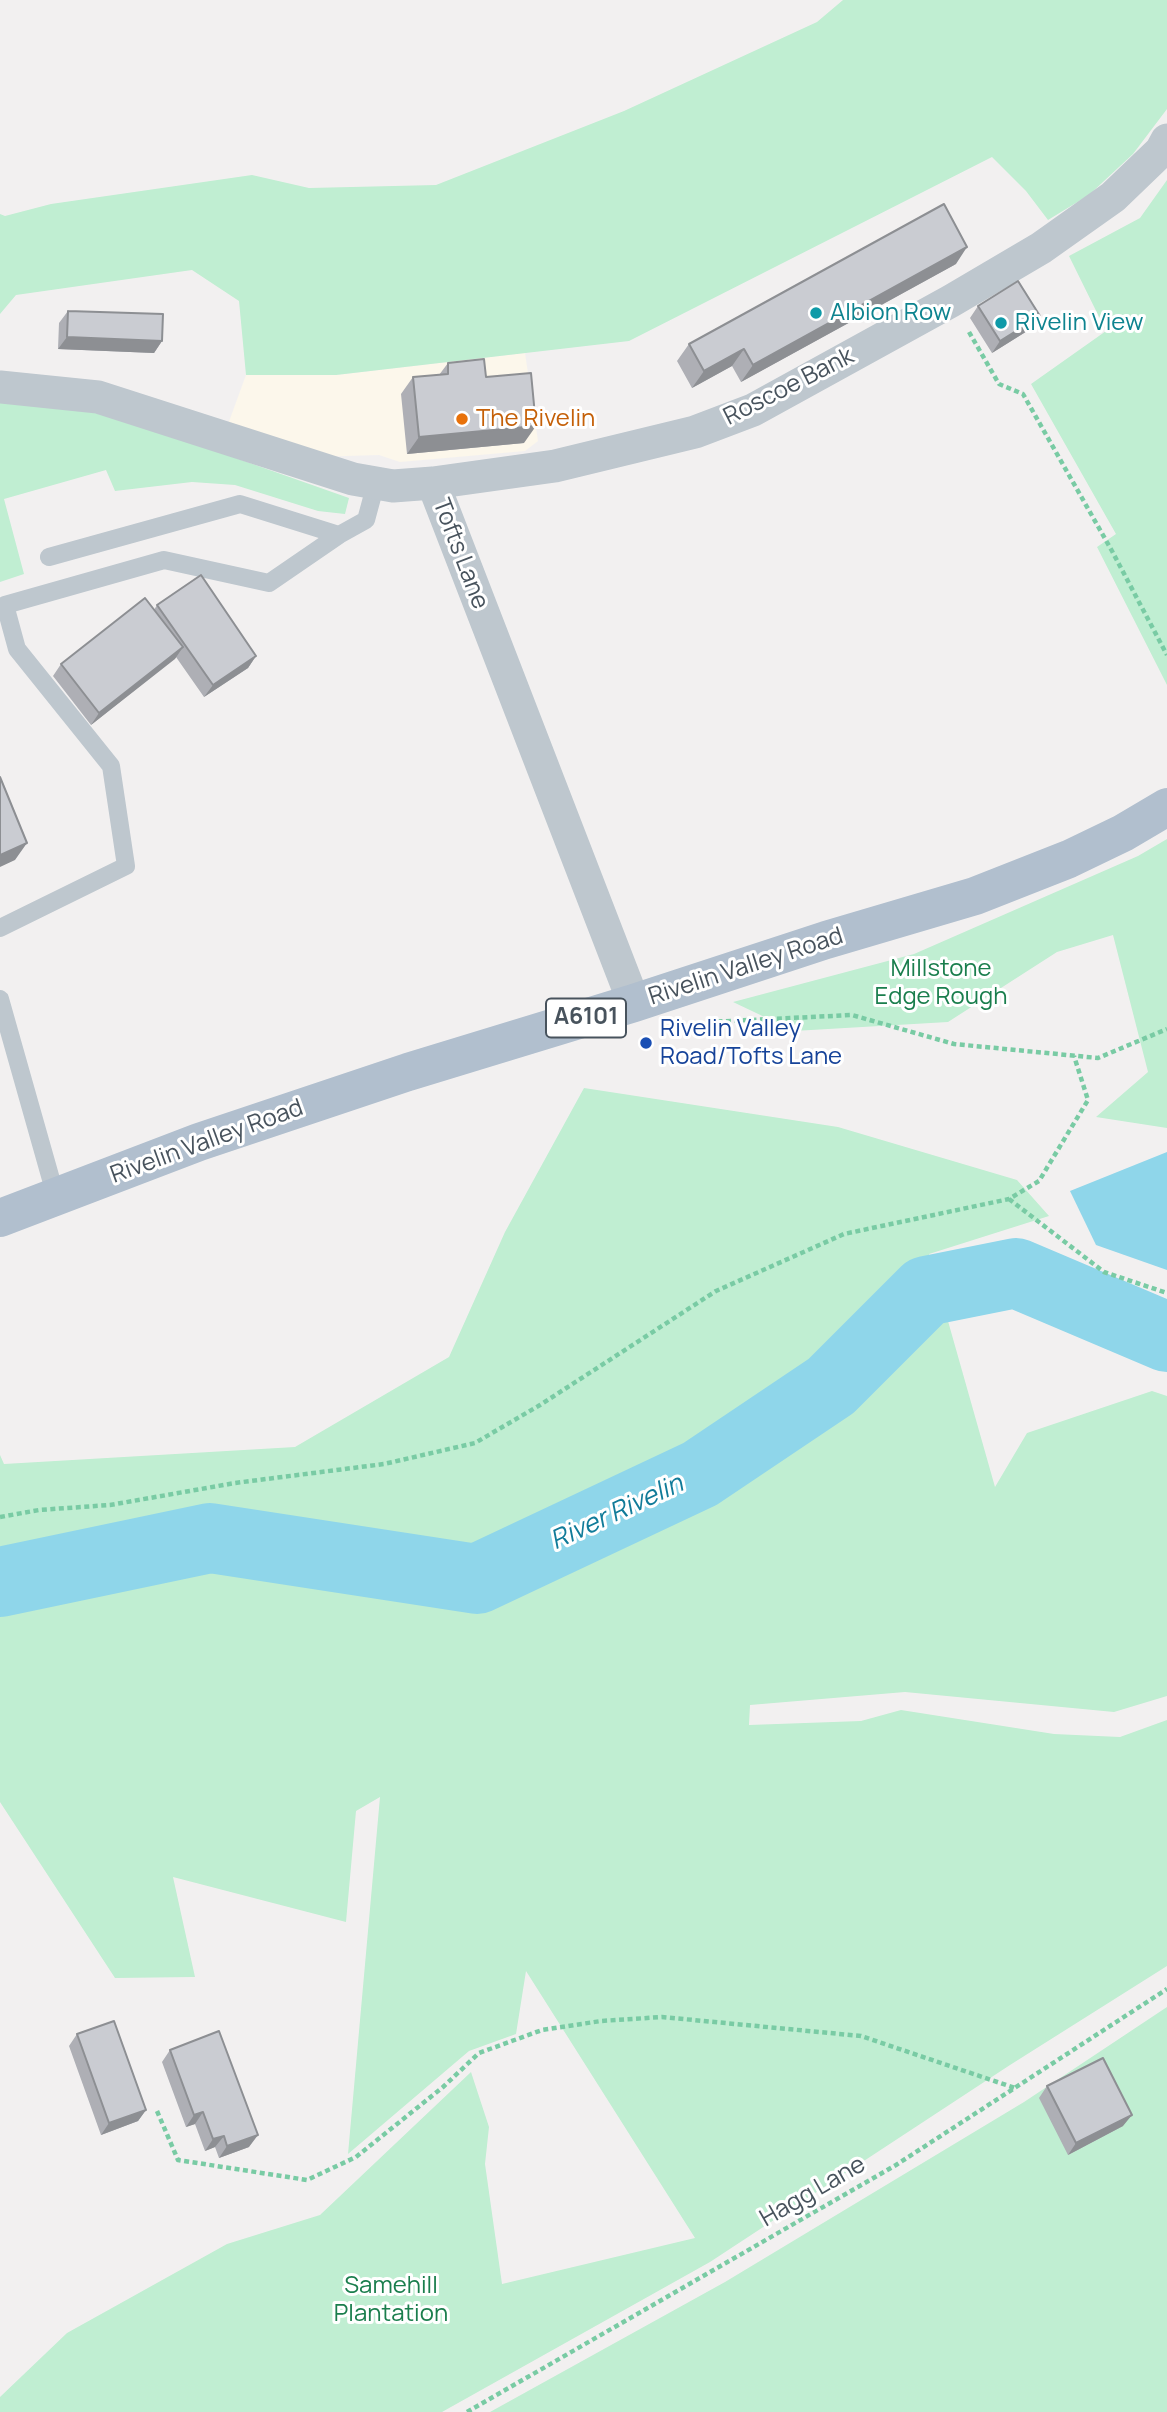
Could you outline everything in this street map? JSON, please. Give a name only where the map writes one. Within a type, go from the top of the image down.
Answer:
[{"type":"main road","name":"Rivelin Valley Road","points":[[0,1218],[199,1142],[395,1076],[634,1003],[826,940],[975,896],[1069,859],[1123,833],[1167,807]]},
{"type":"street","name":"Roscoe Bank","points":[[433,483],[555,466],[695,432],[753,410],[1041,248],[1113,197],[1161,151],[1167,140]]},
{"type":"street","name":"Tofts Lane","points":[[0,387],[98,397],[353,479],[393,486],[433,483],[634,1003]]},
{"type":"lane","points":[[0,928],[126,866],[111,765],[17,649],[5,606],[164,559],[269,583],[339,535],[366,520],[376,483]]},
{"type":"lane","points":[[49,557],[240,505],[339,535]]},
{"type":"lane","points":[[0,999],[56,1197]]},
{"type":"path","points":[[951,301],[999,384],[1023,394],[1167,654]]},
{"type":"path","points":[[705,1022],[852,1015],[954,1044],[1098,1058],[1167,1030]]},
{"type":"path","points":[[0,1517],[39,1510],[110,1505],[236,1483],[384,1464],[475,1443],[540,1405],[716,1291],[844,1234],[1009,1199],[1039,1181],[1088,1100],[1074,1056]]},
{"type":"path","points":[[1009,1199],[1104,1272],[1167,1293]]},
{"type":"path","name":"Hagg Lane","points":[[467,2412],[896,2165],[1167,1989]]},
{"type":"path","points":[[157,2111],[178,2161],[307,2180],[355,2157],[443,2087],[479,2053],[542,2030],[601,2021],[662,2017],[861,2036],[1015,2088]]},
{"type":"shaded area","points":[[525,353],[538,441],[525,451],[400,462],[379,455],[313,457],[227,427],[246,375],[336,375]]},
{"type":"green space","points":[[843,0],[1167,0],[1167,109],[1133,154],[1089,195],[1048,220],[1026,191],[992,157],[629,341],[336,375],[246,375],[239,301],[192,270],[16,295],[0,314],[0,214],[5,216],[51,204],[252,175],[309,188],[436,185],[624,111],[817,22]]},
{"type":"green space","points":[[1167,180],[1167,685],[1097,547],[1116,534],[1031,384],[1106,331],[1069,256],[1140,218]]},
{"type":"green space","points":[[0,399],[108,413],[349,498],[345,514],[318,511],[235,485],[192,482],[115,491],[106,470],[4,499],[24,574],[0,582]]},
{"type":"green space","name":"Millstone Edge Rough","points":[[1167,839],[1167,1128],[1096,1117],[1148,1072],[1113,935],[1057,952],[948,1022],[794,1031],[733,1002],[914,954],[1138,856]]},
{"type":"green space","name":"Samehill Plantation","points":[[584,1088],[838,1127],[1017,1180],[1049,1216],[929,1254],[995,1487],[1027,1433],[1152,1391],[1167,1396],[1167,1696],[1114,1712],[905,1692],[750,1705],[749,1725],[861,1721],[901,1710],[1054,1734],[1120,1737],[1167,1720],[1167,1966],[1010,2065],[710,2262],[442,2412],[0,2412],[0,2397],[67,2333],[227,2244],[320,2215],[471,2072],[489,2127],[485,2164],[502,2284],[695,2238],[526,1971],[516,2034],[469,2051],[348,2154],[380,1797],[356,1811],[346,1922],[173,1877],[195,1977],[115,1978],[0,1802],[0,1455],[4,1464],[295,1447],[449,1357],[505,1232]]},
{"type":"green space","points":[[1167,2007],[1167,2412],[490,2412],[725,2282],[1024,2102]]},
{"type":"water","points":[[1167,1152],[1167,1270],[1096,1245],[1070,1191]]},
{"type":"building","name":"Albion Row","points":[[944,204],[967,247],[753,365],[744,349],[704,371],[689,344]]},
{"type":"building","name":"Rivelin View","points":[[1018,281],[1040,316],[1000,341],[978,306]]},
{"type":"building","points":[[68,311],[163,314],[162,341],[67,337]]},
{"type":"building","name":"The Rivelin","points":[[484,359],[486,377],[531,373],[536,426],[419,437],[413,377],[448,374],[448,363]]},
{"type":"building","points":[[201,575],[256,656],[213,685],[157,605]]},
{"type":"building","points":[[145,598],[183,647],[99,713],[61,664]]},
{"type":"building","points":[[0,777],[27,843],[0,855]]},
{"type":"building","points":[[114,2021],[146,2110],[109,2123],[77,2034]]},
{"type":"building","points":[[219,2031],[258,2135],[227,2146],[224,2136],[213,2139],[203,2112],[194,2115],[170,2050]]},
{"type":"building","points":[[1103,2058],[1132,2115],[1076,2143],[1047,2086]]},
{"type":"waterway","name":"River Rivelin","points":[[0,1582],[210,1538],[477,1579],[700,1474],[831,1386],[926,1291],[1016,1273],[1167,1337]]},
{"type":"place","name":"Albion Row","points":[[816,313]]},
{"type":"place","name":"Rivelin View","points":[[1001,323]]},
{"type":"place","name":"The Rivelin","points":[[462,419]]},
{"type":"place","name":"Rivelin Valley Road/Tofts Lane","points":[[646,1043]]}]
